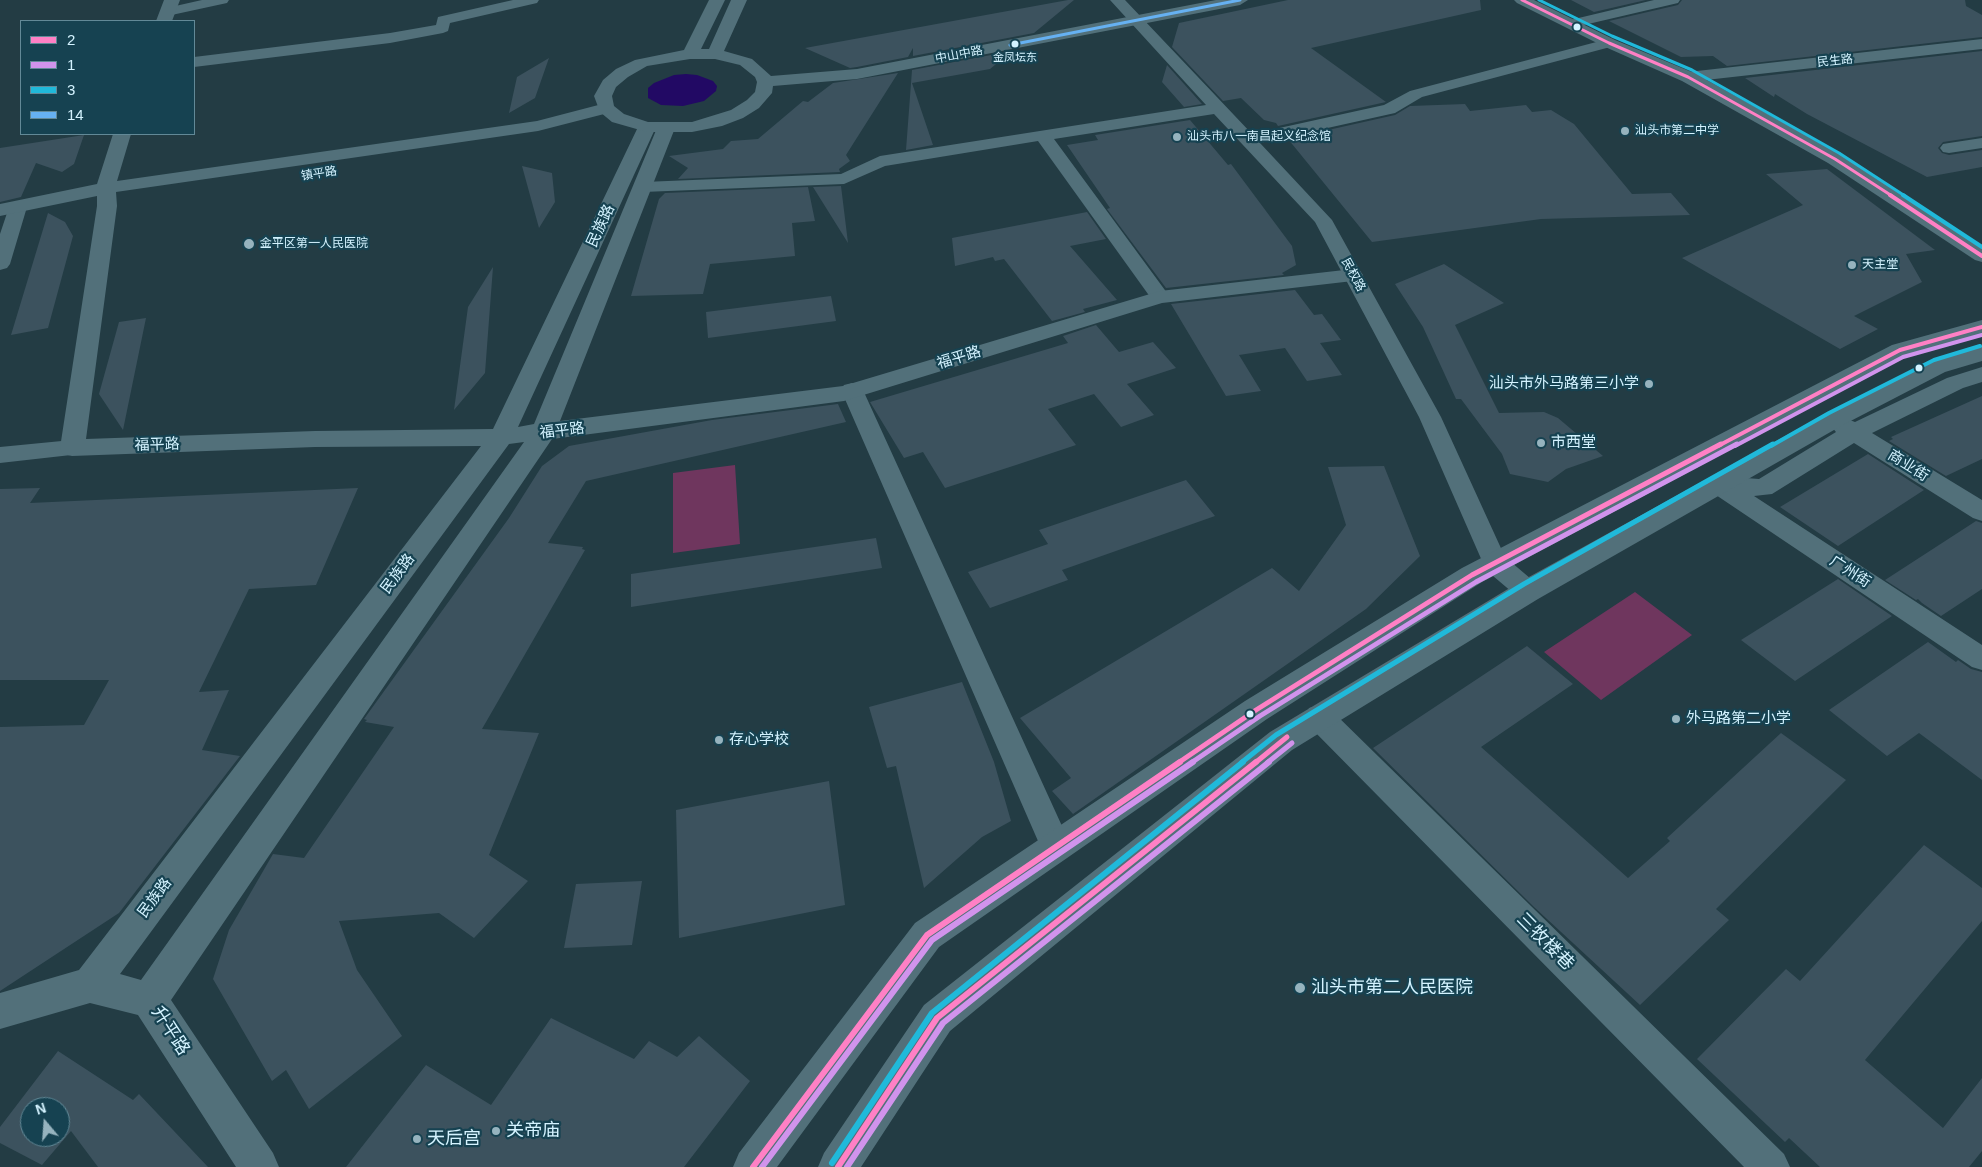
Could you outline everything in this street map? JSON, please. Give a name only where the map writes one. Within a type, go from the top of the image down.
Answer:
[{"type":"street","points":[[168,11],[222,0]]},
{"type":"street","points":[[195,62],[390,38],[443,28],[443,20],[532,0]]},
{"type":"street","points":[[690,54],[716,0]]},
{"type":"street","points":[[715,54],[739,0]]},
{"type":"street","name":"中山中路","points":[[761,75],[856,74],[1173,0]]},
{"type":"street","name":"中山中路","points":[[1126,10],[1240,0]]},
{"type":"street","points":[[1522,0],[1609,43],[1688,77],[1835,159],[1982,256]]},
{"type":"street","points":[[1571,24],[1673,0]]},
{"type":"street","name":"民权路","points":[[1126,10],[1323,220],[1430,416],[1495,563],[1528,591]]},
{"type":"street","points":[[1249,140],[1389,109],[1416,94],[1609,43]]},
{"type":"street","name":"民生路","points":[[1688,77],[1982,44]]},
{"type":"street","points":[[715,54],[739,60],[761,75],[763,93],[753,104],[738,114],[716,122],[657,128],[612,113],[604,96],[609,84],[622,73],[641,63],[665,57],[715,54]]},
{"type":"street","points":[[643,187],[844,179],[880,161],[1218,108]]},
{"type":"street","name":"镇平路","points":[[119,200],[612,113]]},
{"type":"street","name":"镇平路","points":[[9,208],[119,200],[535,141],[612,113]]},
{"type":"street","name":"民族路","points":[[150,1000],[543,433],[643,187],[657,128]]},
{"type":"street","name":"民族路","points":[[90,985],[501,437],[657,128]]},
{"type":"street","points":[[0,456],[72,448],[119,200],[111,165],[122,135]]},
{"type":"street","points":[[1042,135],[1160,297]]},
{"type":"street","points":[[1949,148],[1982,143]]},
{"type":"street","points":[[0,264],[9,208]]},
{"type":"street","name":"福平路","points":[[72,448],[315,439],[501,437],[543,433],[852,390],[1160,297],[1353,275]]},
{"type":"street","points":[[754,1167],[926,935],[1256,710],[1495,563],[1900,350],[1982,327]]},
{"type":"street","points":[[1843,426],[1937,367],[1982,354]]},
{"type":"street","points":[[838,1167],[937,1018],[1281,741],[1528,591],[1719,485],[1843,426],[1982,374]]},
{"type":"street","points":[[852,390],[1056,847]]},
{"type":"street","name":"商业街","points":[[1843,426],[1982,512]]},
{"type":"street","name":"广州街","points":[[1719,485],[1982,658]]},
{"type":"street","name":"三牧楼巷","points":[[1319,717],[1771,1167]]},
{"type":"street","points":[[0,1011],[90,985]]},
{"type":"street","name":"升平路","points":[[90,985],[150,1000],[259,1167]]},
{"type":"shaded area","points":[[674,75],[697,75],[713,81],[717,86],[716,91],[704,101],[683,106],[661,105],[648,98],[648,88],[654,83]]},
{"type":"shaded area","points":[[735,465],[740,544],[673,553],[673,473]]},
{"type":"shaded area","points":[[1635,592],[1692,635],[1601,700],[1544,652]]},
{"type":"building","points":[[1074,0],[1034,33],[913,56],[913,48],[908,57],[857,67],[850,68],[805,48]]},
{"type":"building","points":[[1288,0],[1480,0],[1481,10],[1311,48],[1386,102],[1278,126],[1276,123],[1264,120],[1241,98],[1223,101],[1172,47],[1179,23]]},
{"type":"building","points":[[1571,0],[1646,0],[1594,12]]},
{"type":"building","points":[[1682,0],[1965,0],[1966,6],[1982,15],[1982,37],[1727,66],[1713,56],[1681,57],[1609,21],[1678,5]]},
{"type":"building","points":[[1012,51],[990,69],[912,83],[933,145],[906,150],[912,70]]},
{"type":"building","points":[[1982,51],[1982,136],[1943,142],[1938,148],[1942,153],[1949,155],[1982,150],[1982,167],[1927,177],[1807,114],[1775,94],[1774,97],[1745,78]]},
{"type":"building","points":[[549,58],[535,98],[509,113],[517,77]]},
{"type":"building","points":[[1167,65],[1202,104],[1184,107],[1162,82]]},
{"type":"building","points":[[898,73],[846,155],[850,161],[839,169],[840,172],[678,179],[688,168],[669,156],[723,149],[731,141],[758,139],[803,101],[808,102],[833,83]]},
{"type":"building","points":[[1465,104],[1470,111],[1526,105],[1532,112],[1551,110],[1574,124],[1632,194],[1671,193],[1690,215],[1541,219],[1372,242],[1288,139],[1395,115],[1410,106]]},
{"type":"building","points":[[1190,120],[1228,165],[1231,164],[1292,246],[1296,265],[1282,273],[1284,275],[1166,288],[1107,209],[1110,208],[1067,145],[1098,140],[1095,135]]},
{"type":"building","points":[[84,135],[74,164],[62,172],[36,163],[21,197],[0,202],[0,148]]},
{"type":"building","points":[[522,166],[552,173],[555,202],[539,228]]},
{"type":"building","points":[[1827,169],[1935,250],[1906,254],[1922,282],[1854,316],[1878,329],[1840,349],[1682,258],[1803,205],[1766,174]]},
{"type":"building","points":[[841,186],[848,243],[813,187]]},
{"type":"building","points":[[808,187],[815,221],[792,223],[795,256],[710,264],[703,294],[631,296],[659,199],[665,193]]},
{"type":"building","points":[[1087,212],[1106,239],[1070,246],[1117,300],[1083,309],[1085,312],[1052,321],[1004,259],[995,261],[993,257],[955,266],[952,238]]},
{"type":"building","points":[[48,213],[65,222],[73,236],[48,328],[11,335]]},
{"type":"building","points":[[1444,264],[1504,303],[1455,325],[1499,413],[1544,412],[1558,418],[1603,456],[1566,469],[1548,482],[1510,474],[1502,454],[1461,399],[1456,399],[1423,327],[1395,284]]},
{"type":"building","points":[[493,267],[485,373],[454,410],[468,307]]},
{"type":"building","points":[[1295,290],[1314,315],[1322,314],[1341,340],[1320,343],[1342,375],[1307,381],[1285,348],[1239,355],[1261,391],[1226,396],[1171,304]]},
{"type":"building","points":[[831,296],[836,321],[708,338],[706,312]]},
{"type":"building","points":[[146,318],[123,430],[99,394],[119,322]]},
{"type":"building","points":[[1096,325],[1119,352],[1153,342],[1176,368],[1127,384],[1154,415],[1121,427],[1094,394],[1048,409],[1076,445],[945,488],[923,452],[904,458],[870,402],[1068,343],[1063,336]]},
{"type":"building","points":[[1982,396],[1982,459],[1946,476],[1889,441],[1893,439],[1891,437]]},
{"type":"building","points":[[838,404],[846,422],[586,481],[548,543],[583,547],[582,549],[585,550],[482,729],[539,733],[489,855],[528,881],[474,938],[439,913],[339,921],[357,970],[402,1036],[309,1109],[286,1070],[272,1081],[213,979],[229,930],[273,854],[304,858],[394,727],[365,722],[367,720],[364,719],[509,518],[542,466],[569,446],[712,420]]},
{"type":"building","points":[[1868,454],[1924,490],[1838,546],[1780,507]]},
{"type":"building","points":[[1384,466],[1420,556],[1366,609],[1073,814],[1052,791],[1071,778],[1020,718],[1272,568],[1299,591],[1346,525],[1328,467]]},
{"type":"building","points":[[1186,480],[1215,516],[1062,570],[1068,580],[990,608],[968,572],[1048,544],[1039,530]]},
{"type":"building","points":[[40,488],[30,503],[358,488],[316,585],[249,589],[199,692],[229,690],[202,750],[240,756],[119,913],[0,991],[0,727],[84,725],[109,680],[0,680],[0,489]]},
{"type":"building","points":[[1976,521],[1982,523],[1982,589],[1941,616],[1918,599],[1916,600],[1885,580]]},
{"type":"building","points":[[876,538],[882,568],[631,607],[631,574]]},
{"type":"building","points":[[1838,579],[1892,616],[1795,681],[1741,640]]},
{"type":"building","points":[[1928,642],[1956,662],[1958,660],[1971,669],[1982,672],[1982,780],[1919,733],[1887,756],[1829,710]]},
{"type":"building","points":[[1527,646],[1573,684],[1481,747],[1628,878],[1670,841],[1667,838],[1781,733],[1846,780],[1716,909],[1729,920],[1640,1005],[1534,907],[1373,748]]},
{"type":"building","points":[[962,682],[994,762],[1011,821],[982,837],[924,888],[896,766],[887,768],[869,707]]},
{"type":"building","points":[[829,781],[845,905],[679,938],[676,810]]},
{"type":"building","points":[[1924,845],[1982,888],[1982,921],[1865,1060],[1943,1128],[1982,1078],[1982,1151],[1969,1167],[1820,1167],[1789,1138],[1785,1142],[1697,1059],[1786,969],[1800,981]]},
{"type":"building","points":[[642,881],[632,945],[564,948],[576,884]]},
{"type":"building","points":[[551,1018],[634,1059],[649,1041],[677,1057],[699,1036],[750,1081],[684,1167],[346,1167],[426,1065],[491,1105]]},
{"type":"building","points":[[58,1051],[133,1100],[139,1094],[208,1167],[98,1167],[71,1131],[70,1132],[70,1097],[23,1097]]},
{"type":"building","points":[[20,1101],[20,1147],[57,1147],[42,1165],[0,1143],[0,1127]]},
{"type":"transit line","name":"14","points":[[1010,45],[1240,0]]},
{"type":"transit line","name":"2","points":[[1522,0],[1609,43],[1688,77],[1835,159],[1982,256]]},
{"type":"transit line","name":"3","points":[[1539,0],[1612,36],[1692,70],[1839,153],[1982,247]]},
{"type":"transit line","name":"2","points":[[753,1167],[927,935],[1256,710],[1472,575],[1900,350],[1982,327]]},
{"type":"transit line","name":"1","points":[[762,1167],[932,940],[1260,716],[1476,582],[1903,357],[1982,335]]},
{"type":"transit line","name":"3","points":[[832,1163],[932,1013],[1276,735],[1524,584],[1829,413],[1934,360],[1980,346]]},
{"type":"transit line","name":"2","points":[[838,1167],[937,1018],[1287,737]]},
{"type":"transit line","name":"1","points":[[847,1167],[943,1023],[1292,743]]},
{"type":"place","name":"金凤坛东","points":[[1015,44]]},
{"type":"place","name":"汕头市第二中学","points":[[1625,131]]},
{"type":"place","name":"汕头市八一南昌起义纪念馆","points":[[1177,137]]},
{"type":"place","name":"金平区第一人民医院","points":[[249,244]]},
{"type":"place","name":"天主堂","points":[[1852,265]]},
{"type":"place","name":"汕头市外马路第三小学","points":[[1649,384]]},
{"type":"place","name":"市西堂","points":[[1541,443]]},
{"type":"place","name":"外马路第二小学","points":[[1676,719]]},
{"type":"place","name":"存心学校","points":[[719,740]]},
{"type":"place","name":"汕头市第二人民医院","points":[[1300,988]]},
{"type":"place","name":"关帝庙","points":[[496,1131]]},
{"type":"place","name":"天后宫","points":[[417,1139]]}]
